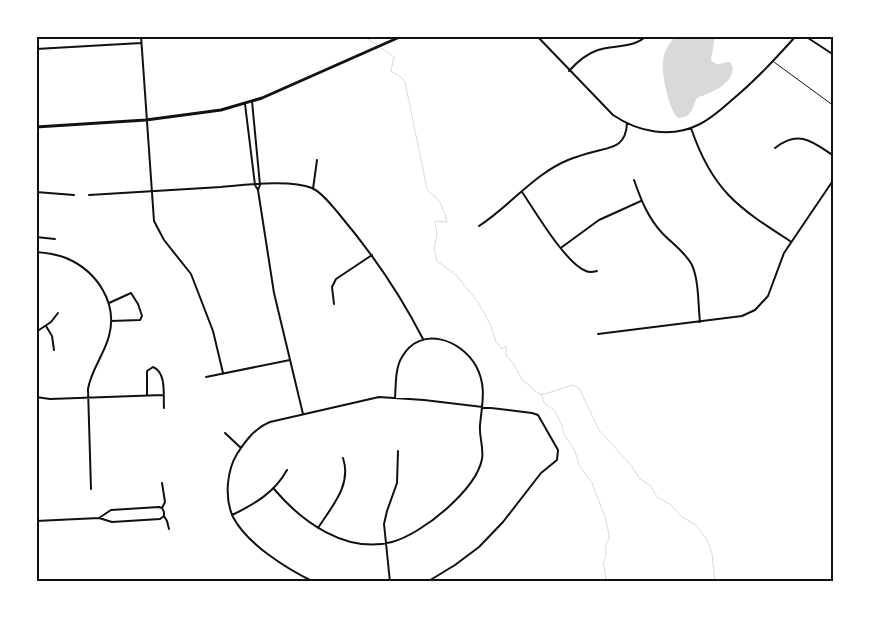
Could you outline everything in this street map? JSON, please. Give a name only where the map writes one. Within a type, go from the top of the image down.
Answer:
[{"type":"main road","points":[[36,127],[206,114],[245,104],[400,37]]},
{"type":"street","points":[[142,36],[153,213],[157,228],[164,240],[191,274],[212,331],[223,373]]},
{"type":"street","points":[[537,36],[606,109],[627,124],[659,132],[676,132],[706,121],[773,61],[796,36]]},
{"type":"street","points":[[569,71],[581,59],[592,52],[636,43],[646,36]]},
{"type":"street","points":[[805,36],[834,56]]},
{"type":"street","points":[[36,50],[142,43]]},
{"type":"street","points":[[252,101],[260,185],[258,190]]},
{"type":"street","points":[[245,104],[255,185],[258,190],[272,284],[303,414]]},
{"type":"street","points":[[479,226],[557,165],[578,156],[619,144],[626,133],[627,124]]},
{"type":"street","points":[[691,128],[705,164],[726,194],[745,211],[791,242]]},
{"type":"street","points":[[776,148],[786,140],[799,138],[808,140],[834,156]]},
{"type":"street","points":[[313,189],[317,160]]},
{"type":"street","points":[[598,334],[742,316],[760,306],[770,290],[778,266],[791,242],[834,179]]},
{"type":"street","points":[[634,180],[642,202],[656,226],[684,254],[691,264],[695,275],[700,322]]},
{"type":"street","points":[[89,195],[255,185],[296,185],[313,189],[322,196],[372,255],[403,302],[423,340]]},
{"type":"street","points":[[36,192],[74,195]]},
{"type":"street","points":[[522,192],[572,261],[583,270],[597,271]]},
{"type":"street","points":[[561,248],[599,220],[642,202]]},
{"type":"street","points":[[36,237],[55,239]]},
{"type":"street","points":[[36,252],[60,256],[82,266],[99,283],[109,303],[111,321],[107,343],[91,376],[88,398],[91,489]]},
{"type":"street","points":[[334,304],[332,287],[336,279],[372,255]]},
{"type":"street","points":[[109,303],[130,293],[138,304],[142,316],[140,320],[111,321]]},
{"type":"street","points":[[36,332],[46,326],[58,313]]},
{"type":"street","points":[[46,326],[52,336],[54,350]]},
{"type":"street","points":[[274,489],[291,507],[318,528],[338,538],[357,543],[370,545],[386,543],[406,537],[427,524],[453,502],[469,484],[479,468],[482,457],[480,425],[484,393],[481,378],[468,354],[456,345],[443,339],[432,338],[423,340],[410,347],[402,356],[398,367],[395,398]]},
{"type":"street","points":[[206,377],[290,360]]},
{"type":"street","points":[[148,395],[147,371],[153,367],[162,374],[164,408]]},
{"type":"street","points":[[36,397],[50,399],[163,395]]},
{"type":"street","points":[[313,582],[283,565],[267,552],[244,530],[232,515],[228,500],[229,478],[235,457],[255,431],[264,424],[371,398],[395,398],[535,414],[540,418],[558,450],[557,460],[541,473],[502,522],[479,547],[455,565],[426,582]]},
{"type":"street","points":[[225,433],[241,448]]},
{"type":"street","points":[[390,582],[385,517],[397,484],[398,451]]},
{"type":"street","points":[[318,528],[344,486],[346,470],[343,458]]},
{"type":"street","points":[[232,515],[254,504],[274,489],[288,470]]},
{"type":"street","points":[[162,483],[164,502],[162,508],[169,529]]},
{"type":"street","points":[[99,518],[111,510],[162,508]]},
{"type":"street","points":[[36,521],[99,518],[112,522],[160,519],[164,516]]},
{"type":"lane","points":[[773,61],[834,106]]},
{"type":"shaded area","points":[[676,36],[715,36],[711,60],[718,64],[730,62],[733,68],[725,84],[697,98],[689,114],[683,118],[678,118],[675,114],[664,82],[664,57],[669,44]]},
{"type":"waterway","points":[[363,36],[377,45]]},
{"type":"waterway","points":[[380,47],[394,57],[391,71],[405,82],[427,189],[437,198],[447,220],[447,222],[436,221],[435,223],[437,234],[434,249],[437,261],[456,275],[478,302],[490,324],[496,342],[502,349],[505,346],[506,355],[523,381],[542,395],[544,403],[554,410],[561,423],[564,434],[575,451],[579,465],[592,483],[605,517],[609,534],[606,544],[606,556],[603,563],[606,582]]},
{"type":"waterway","points":[[540,394],[572,385],[579,388],[599,430],[630,464],[640,479],[651,486],[657,497],[670,504],[682,517],[696,525],[707,540],[712,554],[715,582]]}]
